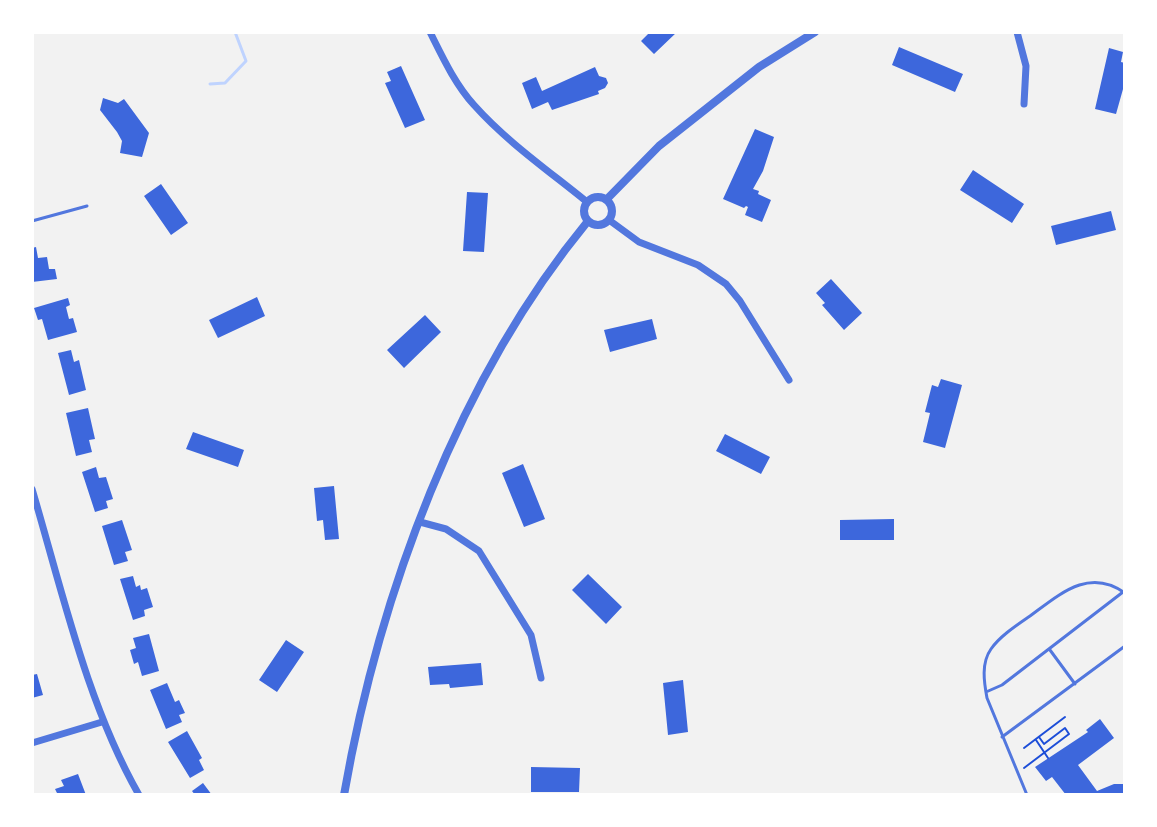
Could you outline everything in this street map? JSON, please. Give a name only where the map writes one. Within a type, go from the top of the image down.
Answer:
[{"type":"street","points":[[430,32],[453,77],[473,104],[498,130],[587,202]]},
{"type":"street","points":[[607,199],[659,146],[759,67],[815,32]]},
{"type":"street","points":[[1017,32],[1026,66],[1024,104]]},
{"type":"street","points":[[598,196],[607,199],[613,211],[609,220],[601,225],[588,221],[584,214],[587,202],[598,196]]},
{"type":"street","points":[[609,220],[639,242],[698,265],[726,284],[789,380]]},
{"type":"street","points":[[344,795],[352,749],[386,621],[420,522],[463,422],[510,331],[564,250],[588,221]]},
{"type":"street","points":[[32,489],[102,722],[119,761],[139,795]]},
{"type":"street","points":[[420,522],[446,529],[479,551],[531,635],[541,678]]},
{"type":"street","points":[[32,743],[102,722]]},
{"type":"lane","points":[[32,221],[87,206]]},
{"type":"lane","points":[[986,692],[1002,685],[1124,592],[1111,583],[1083,583],[1061,593],[991,649],[985,665],[986,692],[1027,795]]},
{"type":"lane","points":[[1002,737],[1125,646]]},
{"type":"lane","points":[[1050,650],[1075,684]]},
{"type":"path","points":[[1024,748],[1065,717]]},
{"type":"path","points":[[1023,768],[1069,734],[1065,728],[1044,744],[1037,738]]},
{"type":"path","points":[[1037,738],[1048,758]]},
{"type":"building","points":[[650,32],[677,32],[654,54],[641,41]]},
{"type":"building","points":[[899,47],[963,74],[955,92],[892,65]]},
{"type":"building","points":[[1109,48],[1123,52],[1121,62],[1125,63],[1125,82],[1116,114],[1095,109]]},
{"type":"building","points":[[401,66],[425,120],[405,128],[385,83],[391,81],[387,72]]},
{"type":"building","points":[[595,67],[599,76],[606,78],[608,83],[598,91],[599,94],[552,110],[548,102],[532,109],[522,83],[536,77],[542,91]]},
{"type":"building","points":[[103,98],[118,103],[124,99],[149,133],[142,157],[120,153],[122,141],[100,110]]},
{"type":"building","points":[[755,129],[774,137],[763,171],[753,189],[771,200],[762,222],[745,215],[748,207],[723,199]]},
{"type":"building","points":[[973,170],[1024,204],[1012,223],[960,190]]},
{"type":"building","points":[[161,184],[188,223],[171,235],[144,196]]},
{"type":"building","points":[[467,192],[488,193],[484,252],[463,251]]},
{"type":"building","points":[[1111,211],[1116,230],[1056,245],[1051,226]]},
{"type":"building","points":[[36,247],[38,258],[47,257],[49,269],[55,269],[57,279],[32,282],[32,248]]},
{"type":"building","points":[[831,279],[862,313],[844,330],[822,305],[825,303],[816,293]]},
{"type":"building","points":[[257,297],[265,316],[218,338],[209,320]]},
{"type":"building","points":[[68,298],[70,305],[66,307],[69,319],[73,318],[77,332],[48,340],[42,319],[38,320],[34,308]]},
{"type":"building","points":[[425,315],[441,332],[404,368],[387,350]]},
{"type":"building","points":[[652,319],[657,339],[610,352],[604,330]]},
{"type":"building","points":[[71,350],[74,362],[79,360],[86,390],[69,395],[58,353]]},
{"type":"building","points":[[941,379],[962,385],[945,448],[923,442],[930,413],[925,412],[932,385],[938,387]]},
{"type":"building","points":[[88,408],[95,439],[89,440],[92,452],[76,456],[66,413]]},
{"type":"building","points":[[193,432],[244,450],[238,467],[186,449]]},
{"type":"building","points":[[725,434],[770,457],[761,474],[716,451]]},
{"type":"building","points":[[523,464],[545,519],[524,527],[502,473]]},
{"type":"building","points":[[96,467],[99,478],[106,477],[113,499],[106,501],[108,508],[95,512],[82,472]]},
{"type":"building","points":[[334,486],[339,539],[325,540],[323,520],[317,521],[314,488]]},
{"type":"building","points":[[894,519],[894,540],[840,540],[840,520]]},
{"type":"building","points":[[122,520],[132,550],[125,552],[128,561],[114,565],[102,526]]},
{"type":"building","points":[[588,574],[622,607],[606,624],[572,590]]},
{"type":"building","points":[[133,576],[136,587],[140,585],[141,590],[147,588],[153,607],[144,610],[145,616],[133,620],[120,579]]},
{"type":"building","points":[[149,634],[159,671],[142,676],[130,650],[136,648],[133,638]]},
{"type":"building","points":[[286,640],[304,652],[277,692],[259,680]]},
{"type":"building","points":[[481,663],[483,685],[450,688],[449,684],[430,685],[428,667]]},
{"type":"building","points":[[37,674],[43,695],[32,698],[32,675]]},
{"type":"building","points":[[683,680],[688,732],[668,735],[663,683]]},
{"type":"building","points":[[167,683],[175,702],[179,700],[185,713],[179,715],[182,722],[166,729],[150,690]]},
{"type":"building","points":[[1100,719],[1114,738],[1078,765],[1097,791],[1114,784],[1125,784],[1125,795],[1066,795],[1052,777],[1046,781],[1035,767],[1088,732],[1086,730]]},
{"type":"building","points":[[187,731],[202,758],[199,760],[204,770],[190,778],[168,742]]},
{"type":"building","points":[[531,767],[580,768],[579,792],[531,792]]},
{"type":"building","points":[[78,774],[86,795],[58,795],[55,789],[64,786],[61,780]]},
{"type":"building","points":[[203,783],[212,795],[195,795],[192,791]]},
{"type":"waterway","points":[[210,84],[225,83],[246,61],[235,32]]}]
